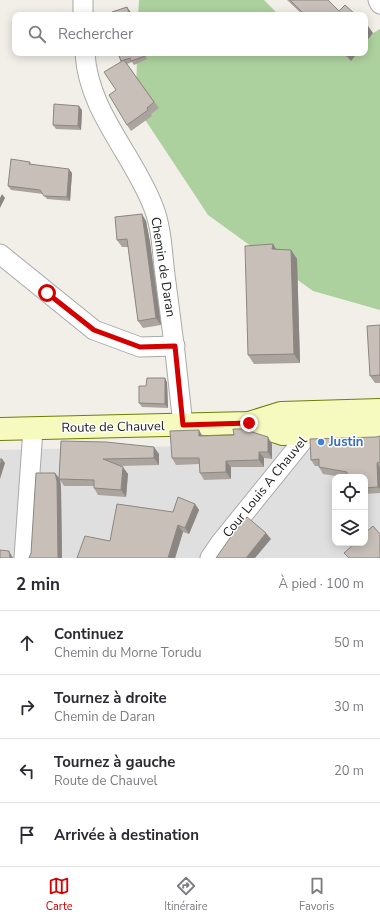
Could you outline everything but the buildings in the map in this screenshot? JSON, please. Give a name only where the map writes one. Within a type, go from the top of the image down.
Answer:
[{"type":"main road","name":"Route de Chauvel","points":[[0,429],[249,423],[281,413],[380,410]]},
{"type":"main road","name":"Route de Chauvel","points":[[249,423],[283,434],[380,430]]},
{"type":"street","points":[[83,0],[83,12]]},
{"type":"street","points":[[378,0],[380,4]]},
{"type":"street","name":"Chemin de Daran","points":[[86,56],[90,83],[103,116],[127,154],[146,190],[158,221],[175,346],[183,425]]},
{"type":"street","points":[[0,254],[94,330],[140,347],[175,346]]},
{"type":"street","name":"Cour Louis A Chauvel","points":[[210,558],[221,542],[308,433],[312,412]]},
{"type":"street","points":[[24,558],[33,429]]},
{"type":"shaded area","points":[[380,442],[380,558],[0,558],[0,450]]},
{"type":"green space","points":[[139,0],[264,0],[276,12],[138,12]]},
{"type":"green space","points":[[380,29],[380,310],[313,291],[208,215],[136,106],[137,56],[368,56],[368,36]]},
{"type":"place","name":"Justin","points":[[321,442]]},
{"type":"route","points":[[47,293],[94,330],[140,347],[175,346],[183,425],[249,423]]}]
